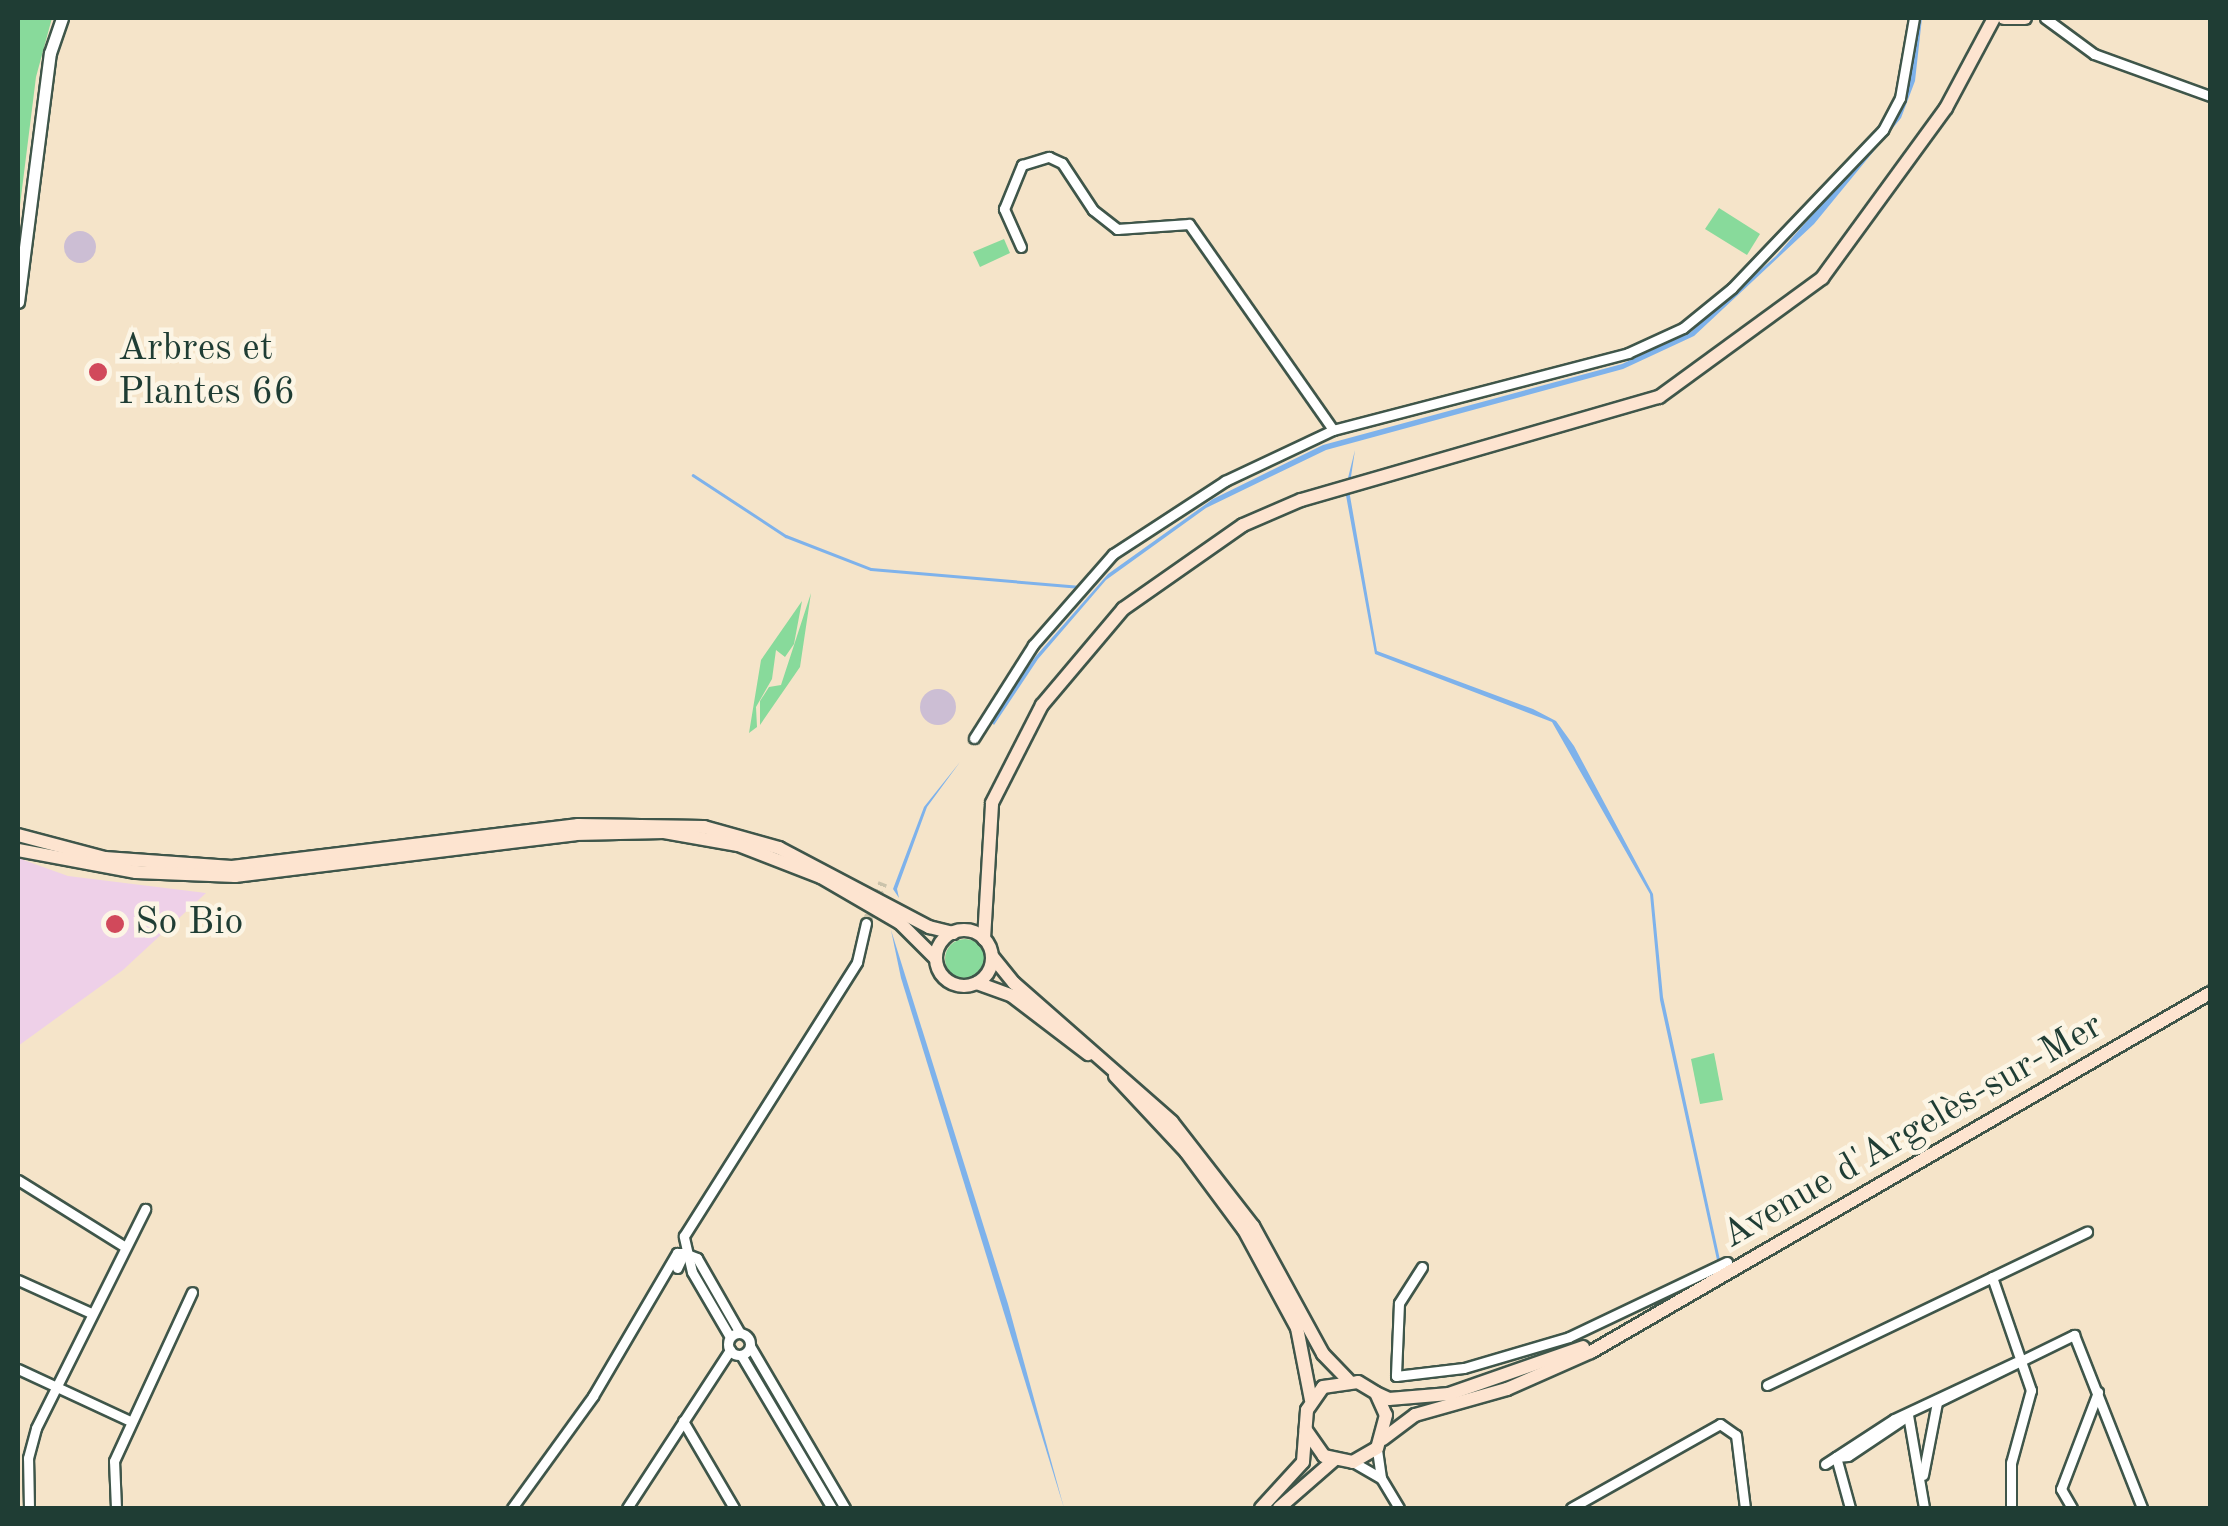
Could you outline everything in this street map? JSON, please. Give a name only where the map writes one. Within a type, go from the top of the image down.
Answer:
[{"type":"main road","points":[[1306,1430],[1316,1449],[1334,1460],[1353,1462],[1380,1444],[1386,1415],[1376,1393],[1348,1380],[1323,1354],[1253,1226],[1172,1122],[1014,983],[992,956],[984,939],[983,901],[992,803],[1042,705],[1123,609],[1243,525],[1300,500],[1659,396],[1822,278],[1946,108],[1994,18]]},
{"type":"main road","points":[[2004,18],[2026,18]]},
{"type":"main road","points":[[18,835],[106,858],[232,868],[578,825],[685,825],[778,848],[929,927],[984,939]]},
{"type":"main road","points":[[18,850],[136,872],[235,876],[575,834],[664,832],[738,846],[821,877],[900,924],[936,959],[954,984],[978,983],[1012,996],[1079,1046],[1186,1152],[1244,1230],[1286,1304],[1308,1360],[1311,1400],[1304,1462],[1262,1508]]},
{"type":"main road","points":[[936,959],[959,932],[978,921],[983,901]]},
{"type":"main road","points":[[978,983],[992,956]]},
{"type":"main road","name":"Avenue d'Argelès-sur-Mer","points":[[1380,1444],[1415,1416],[1555,1370],[1646,1321],[2210,994]]},
{"type":"main road","name":"Avenue d'Argelès-sur-Mer","points":[[1376,1393],[1389,1399],[1470,1389],[1646,1321]]},
{"type":"main road","points":[[1311,1400],[1331,1383],[1348,1380]]},
{"type":"main road","points":[[1279,1508],[1334,1460]]},
{"type":"street","points":[[18,302],[50,53],[62,18]]},
{"type":"street","points":[[974,738],[1033,645],[1113,554],[1225,480],[1333,430],[1628,353],[1682,328],[1732,288],[1883,130],[1900,98],[1914,18]]},
{"type":"street","points":[[2046,18],[2094,54],[2210,96]]},
{"type":"street","points":[[1021,247],[1004,209],[1022,165],[1049,157],[1062,163],[1093,210],[1117,230],[1189,224],[1333,430]]},
{"type":"street","points":[[845,1508],[750,1346],[735,1335],[692,1272],[684,1253],[684,1236],[856,962],[866,923]]},
{"type":"street","points":[[18,1180],[122,1245]]},
{"type":"street","points":[[29,1508],[28,1458],[89,1312],[122,1245],[145,1209]]},
{"type":"street","points":[[1767,1385],[2086,1232]]},
{"type":"street","points":[[512,1508],[584,1410],[676,1253],[684,1253],[697,1258],[735,1335],[730,1350],[627,1508]]},
{"type":"street","points":[[677,1268],[684,1253]]},
{"type":"street","points":[[1422,1267],[1399,1303],[1396,1376],[1499,1360],[1569,1337],[1728,1262]]},
{"type":"street","points":[[665,1272],[677,1268],[692,1272]]},
{"type":"street","points":[[1992,1278],[2024,1360],[2031,1390],[2011,1463],[2011,1508]]},
{"type":"street","points":[[18,1280],[89,1312]]},
{"type":"street","points":[[116,1508],[114,1461],[192,1292]]},
{"type":"street","points":[[1825,1464],[1908,1416],[2074,1335],[2142,1508]]},
{"type":"street","points":[[741,1355],[750,1346]]},
{"type":"street","points":[[730,1350],[741,1355],[832,1508]]},
{"type":"street","points":[[18,1368],[130,1421]]},
{"type":"street","points":[[2072,1508],[2061,1488],[2098,1391]]},
{"type":"street","points":[[1921,1483],[1936,1402]]},
{"type":"street","points":[[1908,1416],[1924,1508]]},
{"type":"street","points":[[683,1421],[734,1508]]},
{"type":"street","points":[[1571,1508],[1589,1504],[1720,1424],[1736,1435],[1747,1508]]},
{"type":"street","points":[[1380,1444],[1381,1478],[1399,1508]]},
{"type":"street","points":[[1836,1457],[1850,1508]]},
{"type":"street","points":[[1353,1462],[1381,1478]]},
{"type":"shaded area","points":[[80,231],[91,236],[96,247],[91,258],[80,263],[69,258],[64,247],[69,236]]},
{"type":"shaded area","points":[[938,689],[951,694],[956,707],[951,720],[938,725],[925,720],[920,707],[925,694]]},
{"type":"shaded area","points":[[18,858],[68,876],[206,893],[123,970],[18,1046]]},
{"type":"green space","points":[[18,18],[52,18],[36,77],[18,221]]},
{"type":"green space","points":[[1719,208],[1760,234],[1747,255],[1705,229]]},
{"type":"green space","points":[[1004,239],[1010,253],[980,267],[973,252]]},
{"type":"green space","points":[[811,593],[800,667],[760,725],[760,701],[769,687],[781,685]]},
{"type":"green space","points":[[802,601],[794,644],[785,657],[776,650],[772,679],[756,707],[757,727],[749,733],[761,660]]},
{"type":"green space","points":[[965,939],[979,945],[985,959],[979,973],[965,979],[951,973],[945,959],[951,945]]},
{"type":"green space","points":[[1714,1053],[1723,1100],[1700,1104],[1691,1059]]},
{"type":"water","points":[[1917,18],[1922,18],[1915,81],[1901,118],[1814,224],[1694,336],[1623,369],[1326,450],[1206,508],[1106,580],[1038,659],[994,725],[990,721],[1036,656],[1108,574],[1213,499],[1323,445],[1622,364],[1691,332],[1776,256],[1884,134],[1910,80]]},
{"type":"water","points":[[1355,450],[1349,490],[1377,651],[1556,721],[1574,746],[1653,894],[1663,997],[1720,1260],[1715,1275],[1717,1260],[1660,1000],[1650,894],[1552,722],[1375,654],[1345,490]]},
{"type":"water","points":[[960,762],[927,807],[897,889],[899,898],[893,889],[924,807]]},
{"type":"water","points":[[891,930],[1008,1304],[1064,1508],[901,978]]},
{"type":"waterway","points":[[693,475],[786,536],[871,569],[1080,587]]},
{"type":"tunnel","points":[[866,923],[883,882]]},
{"type":"place","name":"Arbres et Plantes 66","points":[[98,372]]},
{"type":"place","name":"So Bio","points":[[115,924]]}]
